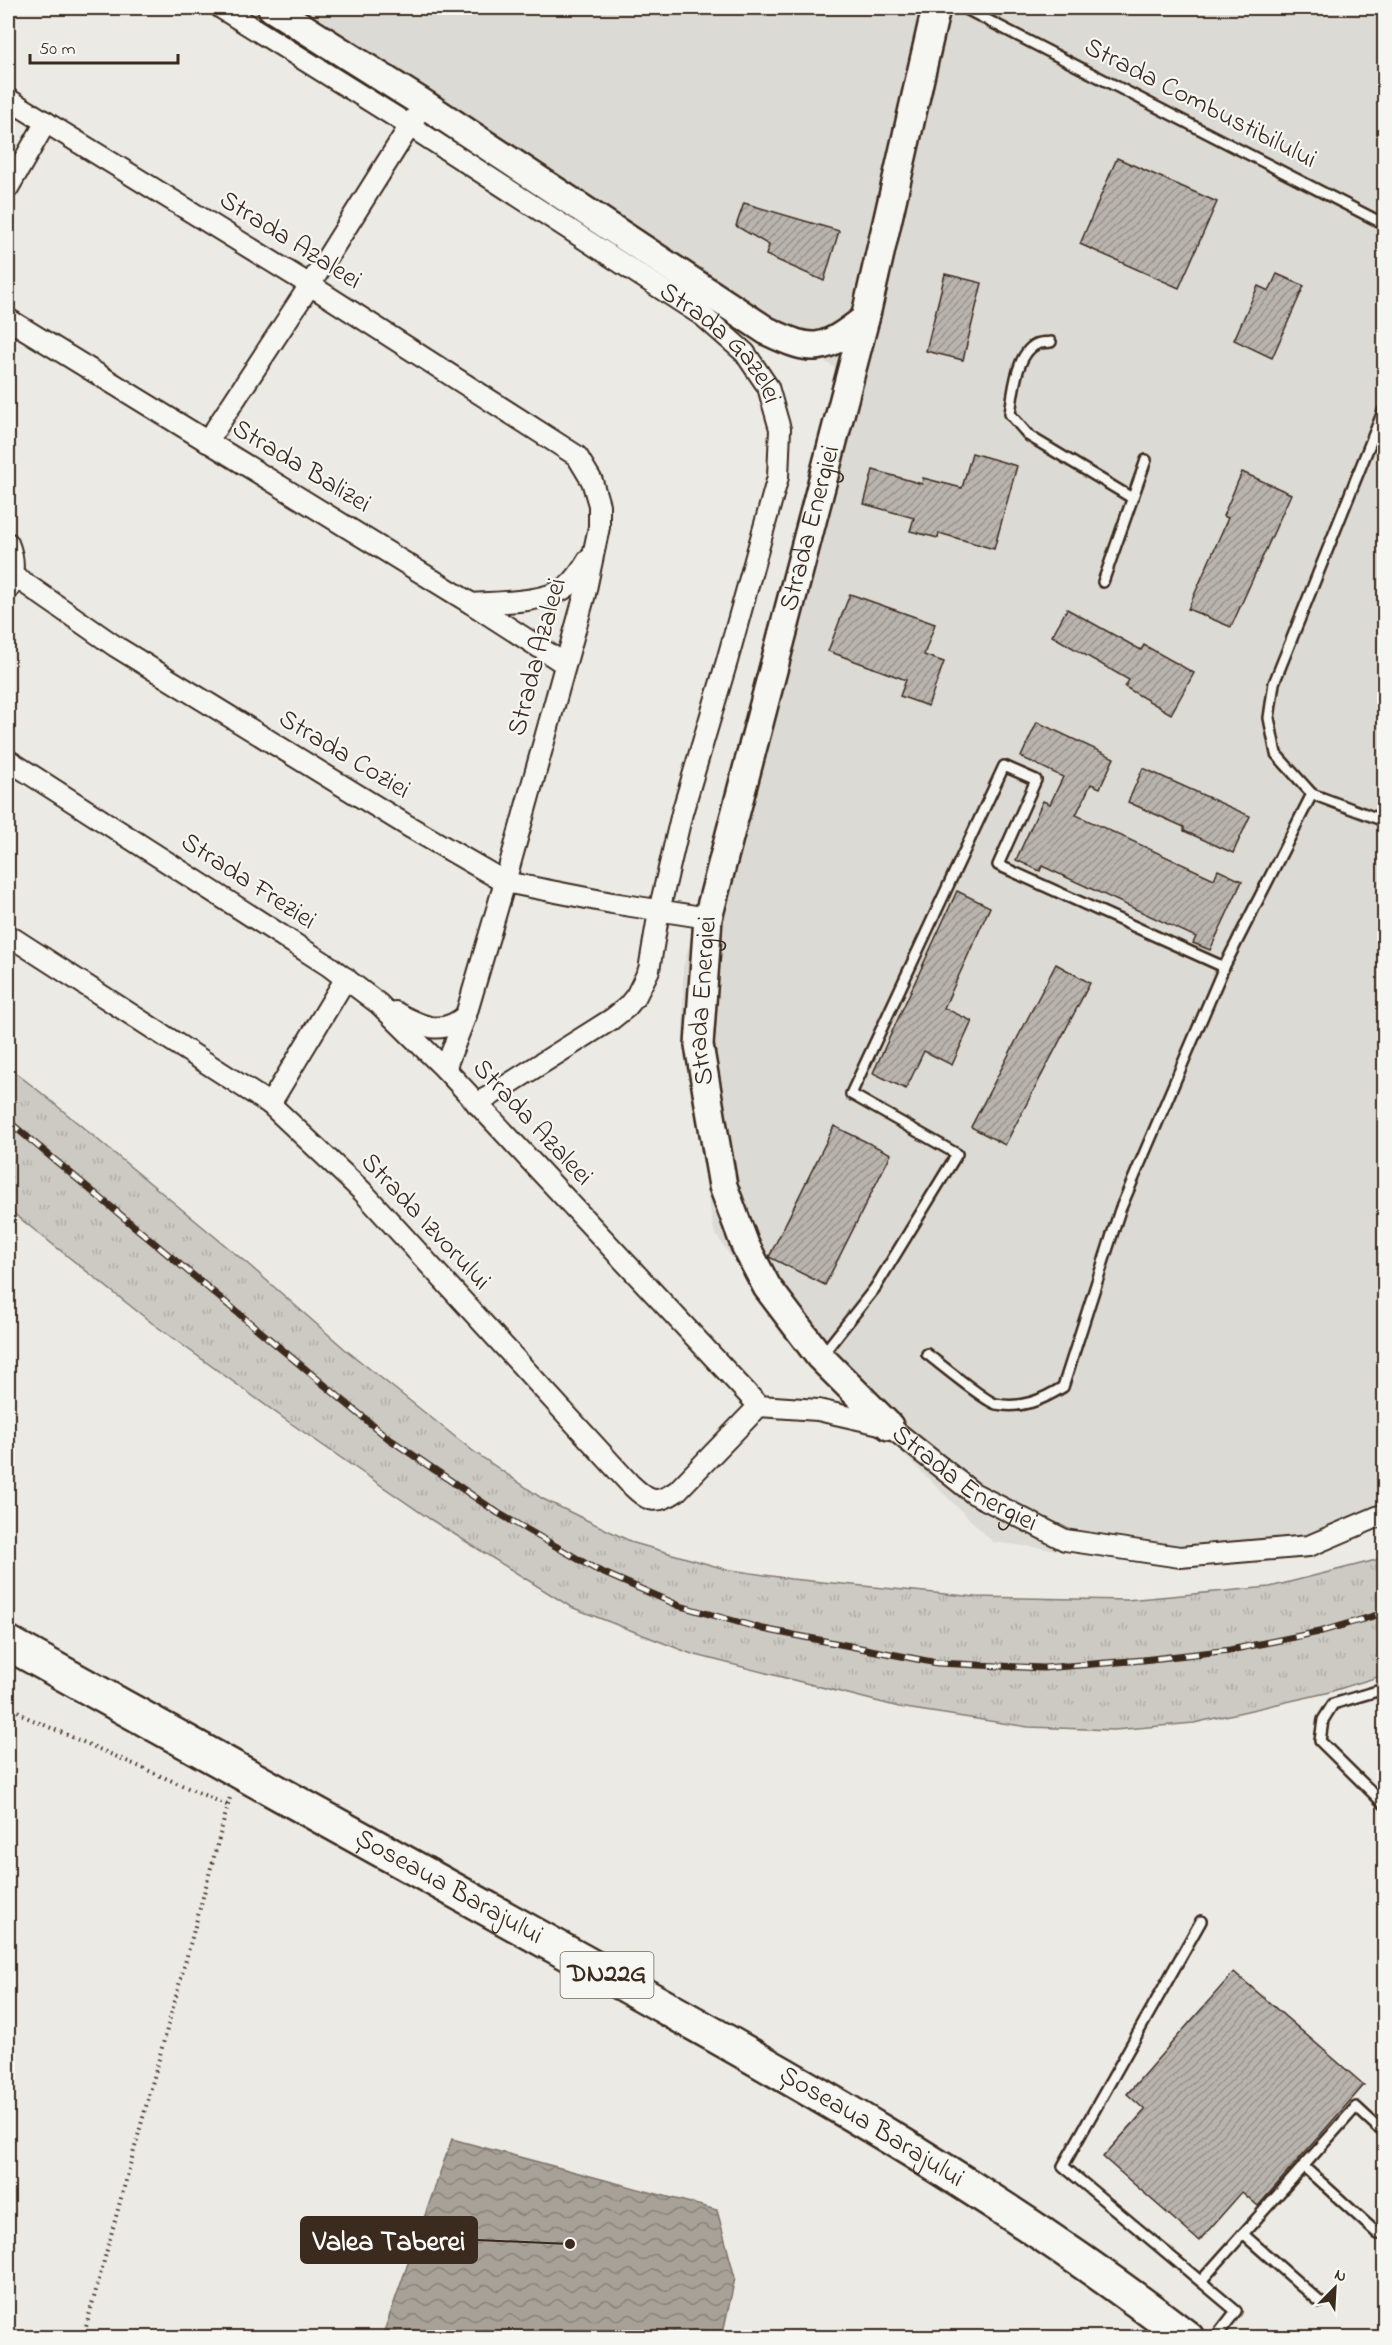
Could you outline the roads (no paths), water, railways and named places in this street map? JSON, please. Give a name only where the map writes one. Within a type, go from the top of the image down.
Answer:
[{"type":"highway","name":"Șoseaua Barajului","points":[[8,1643],[730,2043],[877,2128],[1128,2292],[1187,2337]]},
{"type":"street","name":"Strada Gazelei","points":[[221,8],[417,115],[767,331],[793,343],[815,347],[837,340],[865,319]]},
{"type":"street","name":"Strada Gazelei","points":[[272,8],[417,115],[703,316],[745,353],[768,387],[780,429],[778,477],[682,813],[659,910],[649,970],[627,1008],[477,1104]]},
{"type":"street","name":"Strada Energiei","points":[[936,8],[865,319],[708,918],[699,1045],[723,1186],[745,1245],[767,1287],[820,1357],[889,1426],[973,1493],[1065,1540],[1180,1557],[1310,1546],[1384,1514]]},
{"type":"street","name":"Strada Azaleei","points":[[8,99],[310,285],[577,456],[592,481],[599,505],[599,527],[585,594],[466,1015],[445,1069],[759,1406]]},
{"type":"street","points":[[207,442],[310,285],[417,115]]},
{"type":"street","points":[[8,188],[46,122]]},
{"type":"street","name":"Strada Balizei","points":[[8,319],[472,604],[565,664]]},
{"type":"street","name":"Strada Coziei","points":[[8,543],[14,562],[10,582],[408,826],[505,882],[708,918]]},
{"type":"street","name":"Strada Azaleei","points":[[472,604],[534,600],[567,588],[580,574],[593,552]]},
{"type":"street","name":"Strada Freziei","points":[[8,760],[346,978],[379,1004],[445,1069]]},
{"type":"street","name":"Strada Izvorului","points":[[8,935],[270,1104],[362,1191],[630,1484],[652,1500],[663,1500],[677,1491],[759,1406]]},
{"type":"street","points":[[270,1104],[346,978]]},
{"type":"street","points":[[379,1004],[412,1021],[440,1029],[458,1022],[466,1015]]},
{"type":"street","points":[[759,1406],[818,1410],[889,1426]]},
{"type":"lane","name":"Strada Combustibilului","points":[[964,8],[1384,224]]},
{"type":"lane","points":[[1051,342],[1037,344],[1024,355],[1015,382],[1010,414],[1029,436],[1132,498]]},
{"type":"lane","points":[[1384,409],[1274,683],[1269,718],[1276,754],[1312,794],[1384,821]]},
{"type":"lane","points":[[1103,582],[1146,460]]},
{"type":"lane","points":[[820,1357],[875,1288],[957,1154],[851,1094],[1004,766],[1036,780],[998,865],[1224,967]]},
{"type":"lane","points":[[927,1354],[994,1404],[1026,1405],[1043,1399],[1063,1387],[1120,1210],[1224,967],[1312,794]]},
{"type":"lane","points":[[1384,1689],[1333,1704],[1323,1719],[1320,1741],[1384,1804]]},
{"type":"lane","points":[[1201,1921],[1063,2166],[1236,2311],[1215,2337]]},
{"type":"lane","points":[[1201,2281],[1356,2106],[1384,2133]]},
{"type":"lane","points":[[1304,2166],[1378,2234]]},
{"type":"lane","points":[[1243,2234],[1320,2302]]},
{"type":"water","points":[[452,2139],[717,2210],[735,2278],[722,2337],[382,2337]]},
{"type":"railway","points":[[8,1121],[388,1438],[498,1513],[597,1570],[680,1606],[763,1629],[937,1663],[1043,1668],[1230,1650],[1319,1632],[1384,1613]]},
{"type":"place","name":"Valea Taberei","points":[[570,2244]]}]
